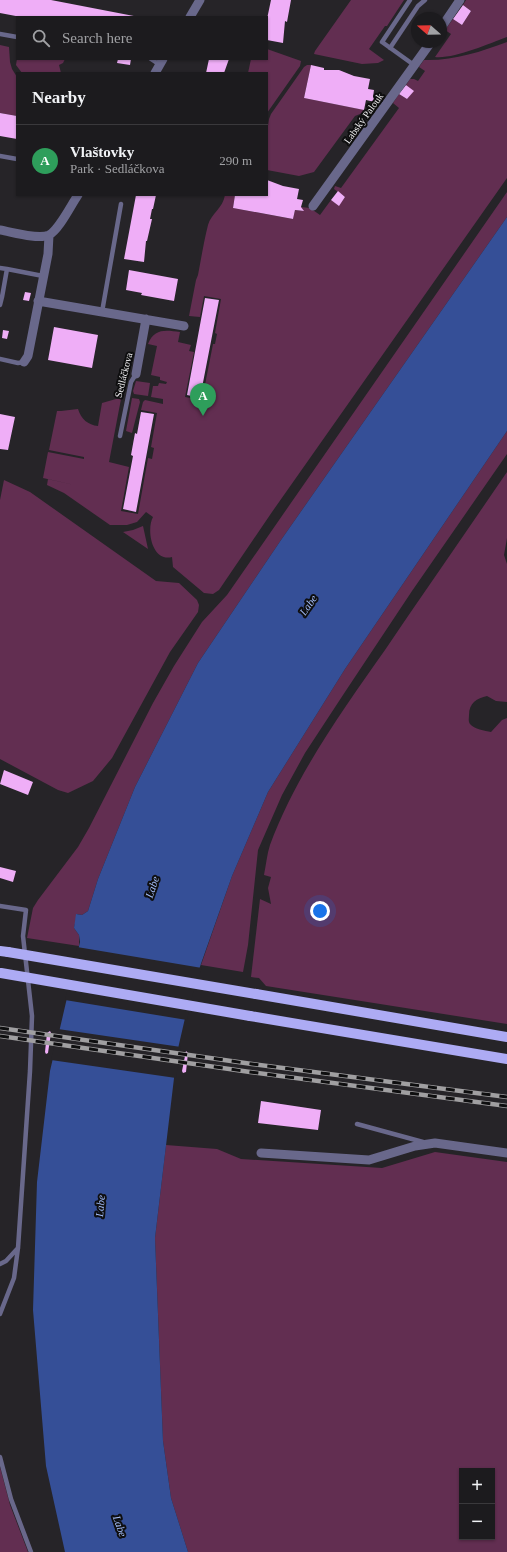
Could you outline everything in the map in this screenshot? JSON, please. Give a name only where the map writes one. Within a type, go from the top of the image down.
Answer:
[{"type":"main road","points":[[4,952],[507,1037]]},
{"type":"main road","points":[[1,972],[507,1059]]},
{"type":"street","points":[[191,16],[200,0]]},
{"type":"street","points":[[447,19],[460,0]]},
{"type":"street","name":"Labský Palouk","points":[[313,206],[427,48]]},
{"type":"street","points":[[155,72],[162,62]]},
{"type":"street","points":[[0,230],[38,237],[49,235],[57,228],[77,196]]},
{"type":"street","points":[[24,362],[28,356],[49,235]]},
{"type":"street","points":[[38,301],[184,326]]},
{"type":"street","name":"Sedláčkova","points":[[136,374],[146,319]]},
{"type":"street","points":[[261,1153],[369,1160],[426,1143],[447,1144],[507,1152]]},
{"type":"lane","points":[[410,0],[382,42],[414,65]]},
{"type":"lane","points":[[390,48],[418,6],[425,0]]},
{"type":"lane","points":[[0,34],[16,37]]},
{"type":"lane","points":[[0,156],[16,159]]},
{"type":"lane","points":[[102,312],[121,204]]},
{"type":"lane","points":[[0,268],[43,276]]},
{"type":"lane","points":[[0,305],[7,269]]},
{"type":"lane","points":[[0,359],[18,363],[24,362]]},
{"type":"lane","name":"Sedláčkova","points":[[120,436],[131,382],[136,374]]},
{"type":"lane","points":[[0,906],[26,910],[23,936],[32,1016],[30,1071],[18,1248],[14,1278],[0,1314]]},
{"type":"lane","points":[[357,1124],[426,1143]]},
{"type":"lane","points":[[0,1264],[6,1261],[18,1248]]},
{"type":"lane","points":[[0,1457],[11,1499],[31,1552]]},
{"type":"shaded area","points":[[351,0],[404,0],[387,26],[385,26],[369,49],[384,60],[378,63],[362,64],[314,54]]},
{"type":"shaded area","points":[[466,0],[507,0],[507,37],[452,56],[435,57],[441,48],[447,48],[447,40],[451,34],[447,31],[447,27],[453,19],[462,25],[471,11],[463,5]]},
{"type":"shaded area","points":[[507,42],[507,178],[272,512],[219,590],[213,594],[204,593],[173,567],[172,557],[160,555],[155,550],[152,544],[150,529],[153,517],[146,512],[137,522],[127,525],[110,525],[64,493],[47,485],[48,479],[43,478],[48,452],[84,459],[84,457],[49,450],[57,411],[78,409],[85,421],[98,426],[102,403],[121,399],[109,462],[129,467],[121,511],[138,514],[148,458],[152,459],[154,448],[151,447],[157,413],[141,410],[145,400],[163,404],[163,399],[151,397],[153,386],[158,386],[159,383],[166,384],[167,382],[160,380],[160,377],[151,375],[157,346],[148,344],[154,335],[161,331],[180,332],[178,342],[191,345],[189,351],[194,352],[185,397],[202,400],[213,344],[215,344],[217,334],[215,333],[221,299],[204,296],[200,317],[189,316],[208,225],[222,204],[225,196],[235,196],[233,208],[293,219],[295,210],[303,211],[301,207],[310,208],[320,215],[331,200],[339,205],[345,197],[334,189],[335,186],[341,188],[399,108],[393,103],[399,94],[407,99],[413,91],[406,85],[410,79],[418,81],[425,71],[419,67],[424,60],[456,57]]},
{"type":"shaded area","points":[[0,45],[9,47],[10,62],[16,75],[16,116],[0,113]]},
{"type":"shaded area","points":[[268,49],[301,61],[300,66],[268,112],[268,72],[248,72],[251,60],[268,60]]},
{"type":"shaded area","points":[[17,60],[64,60],[63,63],[59,65],[61,72],[21,72],[16,65]]},
{"type":"shaded area","points":[[311,65],[304,98],[365,110],[365,112],[355,116],[314,172],[299,176],[268,170],[269,119],[304,67]]},
{"type":"shaded area","points":[[507,192],[507,217],[281,540],[198,663],[135,787],[98,879],[88,911],[82,915],[77,914],[74,928],[79,935],[79,946],[27,938],[33,908],[78,847],[153,703],[202,622],[227,595]]},
{"type":"shaded area","points":[[136,381],[150,383],[148,396],[134,394],[133,391]]},
{"type":"shaded area","points":[[132,398],[139,399],[140,402],[132,433],[126,431]]},
{"type":"shaded area","points":[[507,431],[507,454],[412,591],[343,695],[305,753],[282,795],[258,850],[248,945],[243,972],[201,965],[232,876],[268,792],[345,669]]},
{"type":"shaded area","points":[[507,472],[507,538],[504,555],[507,564],[507,702],[496,701],[487,696],[480,698],[470,707],[469,722],[480,730],[491,732],[502,720],[507,718],[507,1024],[266,986],[259,978],[251,977],[260,899],[271,904],[268,888],[271,877],[264,875],[267,856],[281,819],[306,769],[321,744]]},
{"type":"shaded area","points":[[4,480],[30,492],[156,581],[179,583],[197,600],[199,605],[198,612],[170,652],[112,758],[93,781],[68,793],[58,790],[0,759],[0,500]]},
{"type":"shaded area","points":[[143,526],[148,549],[123,532]]},
{"type":"shaded area","points":[[166,1145],[217,1149],[241,1159],[382,1168],[435,1152],[507,1162],[507,1552],[188,1552],[171,1498],[163,1441],[155,1238]]},
{"type":"shaded area","points":[[0,1467],[10,1505],[28,1552],[0,1552]]},
{"type":"water","name":"Labe","points":[[507,217],[507,431],[345,669],[268,792],[232,876],[191,992],[177,1053],[155,1238],[163,1441],[171,1498],[188,1552],[65,1552],[46,1466],[33,1310],[37,1182],[50,1071],[80,942],[79,935],[74,928],[76,914],[82,915],[88,911],[98,879],[135,787],[198,663],[281,540]]},
{"type":"pier","points":[[77,947],[202,968],[193,993],[187,1020],[65,1000]]},
{"type":"pier","points":[[58,1029],[181,1047],[176,1078],[51,1060]]},
{"type":"building","points":[[0,0],[51,0],[134,16],[16,16],[0,13]]},
{"type":"building","points":[[271,0],[291,0],[287,22],[285,21],[283,43],[268,40],[268,16]]},
{"type":"building","points":[[463,5],[471,11],[462,25],[453,19]]},
{"type":"building","points":[[118,60],[131,60],[130,65],[117,63]]},
{"type":"building","points":[[209,60],[229,60],[224,72],[206,72]]},
{"type":"building","points":[[311,65],[324,68],[324,70],[339,70],[354,76],[370,79],[368,89],[374,90],[373,97],[375,102],[366,100],[364,110],[304,98]]},
{"type":"building","points":[[406,85],[414,91],[407,99],[399,94]]},
{"type":"building","points":[[0,113],[16,116],[16,139],[0,136]]},
{"type":"building","points":[[268,180],[283,186],[299,189],[297,199],[303,200],[301,207],[304,211],[295,210],[293,219],[233,208],[235,196],[268,196]]},
{"type":"building","points":[[338,191],[345,197],[339,206],[331,200]]},
{"type":"building","points":[[136,196],[156,196],[146,241],[144,262],[124,259]]},
{"type":"building","points":[[129,270],[178,279],[174,301],[141,295],[142,293],[126,290]]},
{"type":"building","points":[[25,292],[31,293],[29,301],[23,300]]},
{"type":"building","points":[[205,298],[219,300],[200,398],[187,395]]},
{"type":"building","points":[[54,327],[98,335],[92,368],[48,360]]},
{"type":"building","points":[[3,330],[9,331],[7,339],[2,338]]},
{"type":"building","points":[[141,412],[154,414],[136,512],[123,509],[133,456],[131,455],[135,433],[137,434]]},
{"type":"building","points":[[0,414],[15,417],[8,450],[0,449]]},
{"type":"building","points":[[4,770],[33,782],[28,795],[0,784]]},
{"type":"building","points":[[0,867],[16,871],[13,882],[0,878]]},
{"type":"building","points":[[50,1031],[48,1053],[46,1054],[47,1033]]},
{"type":"building","points":[[186,1051],[188,1053],[186,1072],[183,1073],[182,1071]]},
{"type":"building","points":[[261,1101],[321,1110],[318,1130],[258,1123]]},
{"type":"railway","points":[[0,1028],[252,1064],[507,1097]]},
{"type":"railway","points":[[0,1036],[250,1072],[507,1106]]},
{"type":"place","name":"Vlaštovky","points":[[203,416]]}]
